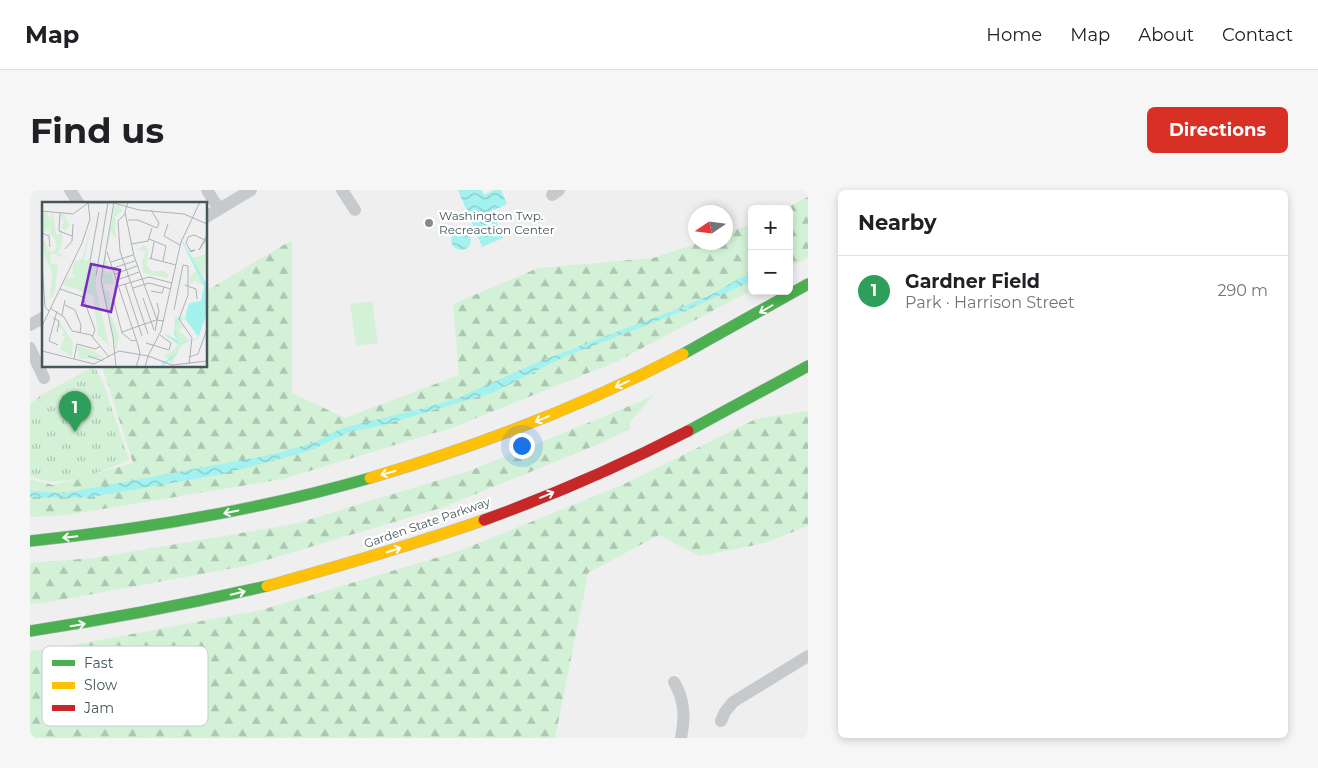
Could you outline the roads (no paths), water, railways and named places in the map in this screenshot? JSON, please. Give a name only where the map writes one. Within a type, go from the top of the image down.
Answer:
[{"type":"highway","points":[[30,541],[141,528],[233,512],[324,490],[430,460],[533,422],[635,378],[733,328],[808,284]]},
{"type":"highway","name":"Garden State Parkway","points":[[30,631],[188,605],[332,569],[430,538],[543,496],[646,452],[746,401],[808,366]]},
{"type":"street","points":[[70,190],[78,202]]},
{"type":"street","points":[[207,190],[219,209]]},
{"type":"street","points":[[208,216],[251,190]]},
{"type":"street","points":[[342,190],[355,210]]},
{"type":"street","points":[[30,325],[42,318]]},
{"type":"street","points":[[30,348],[44,378]]},
{"type":"street","points":[[721,721],[733,702],[808,656]]},
{"type":"street","points":[[674,682],[680,692],[684,707],[681,738]]},
{"type":"water","points":[[458,190],[482,190],[484,195],[494,190],[501,190],[507,204],[492,211],[503,238],[482,247]]},
{"type":"water","points":[[461,230],[468,233],[471,240],[468,247],[461,250],[454,247],[451,240],[454,233]]},
{"type":"water","points":[[748,275],[748,283],[691,308],[564,357],[492,393],[380,426],[350,432],[309,451],[223,474],[92,497],[30,497],[30,491],[65,493],[275,454],[315,442],[342,428],[458,398],[538,362],[711,295]]},
{"type":"place","name":"Washington Twp. Recreaction Center","points":[[429,223]]},
{"type":"place","name":"Gardner Field","points":[[75,432]]}]
